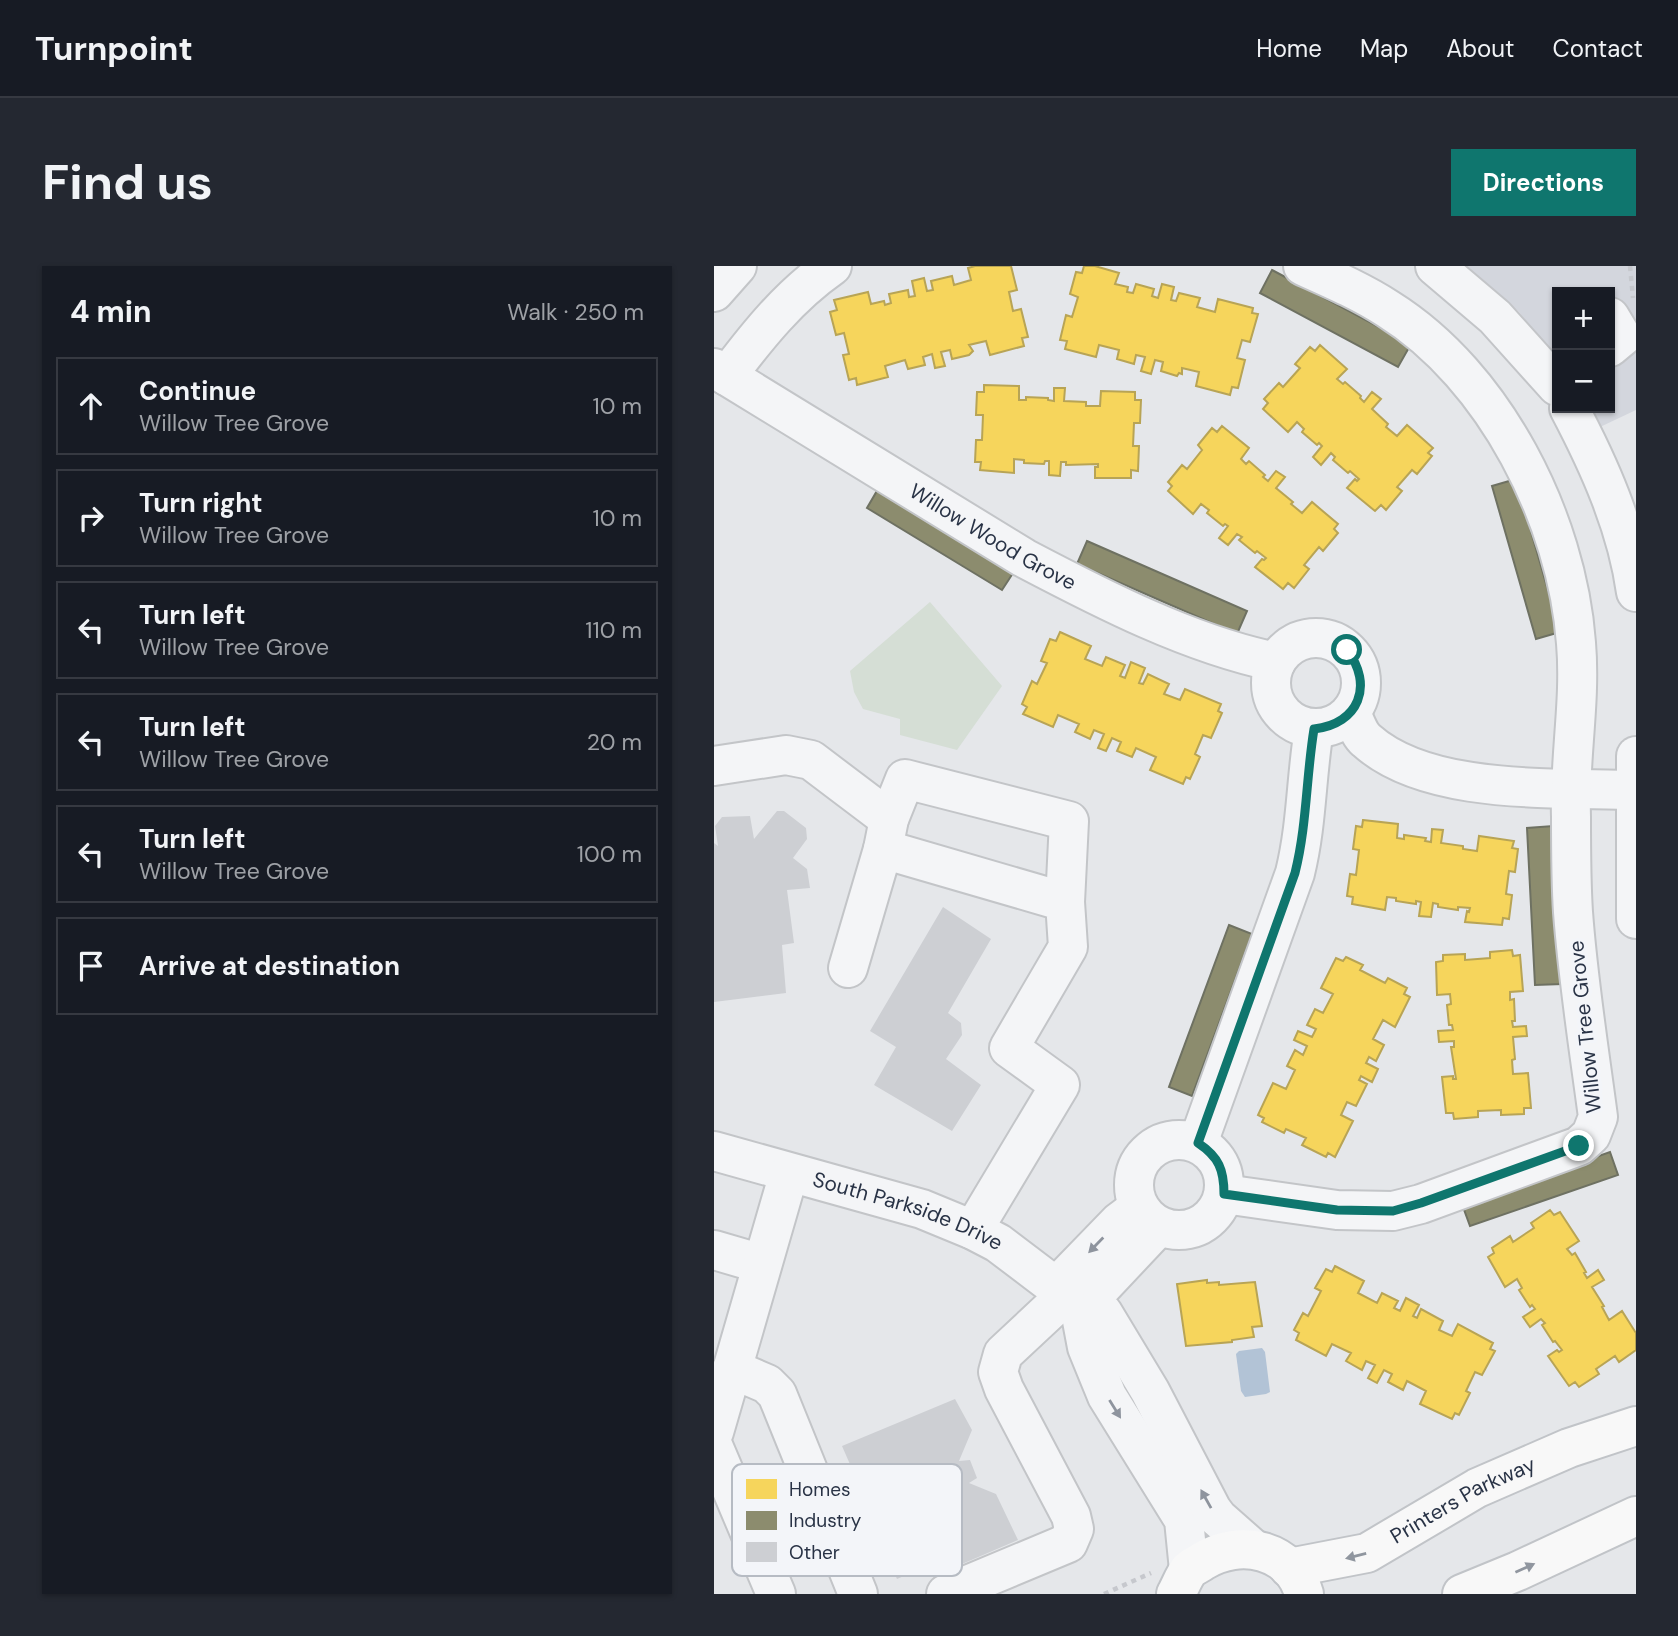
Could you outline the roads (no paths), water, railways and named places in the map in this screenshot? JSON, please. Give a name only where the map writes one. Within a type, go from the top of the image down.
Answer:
[{"type":"main road","name":"Printers Parkway","points":[[1297,1581],[1367,1553],[1477,1488],[1569,1448],[1636,1426]]},
{"type":"main road","points":[[1462,1594],[1636,1516]]},
{"type":"main road","name":"South Parkside Drive","points":[[1183,1582],[1217,1552],[1252,1548],[1284,1561],[1297,1581]]},
{"type":"street","points":[[714,292],[737,266]]},
{"type":"street","name":"Willow Wood Grove","points":[[832,266],[789,300],[720,372],[1035,564],[1205,643],[1240,655],[1276,662]]},
{"type":"street","points":[[1303,266],[1389,309],[1424,336],[1451,362],[1502,424],[1524,462],[1552,533],[1572,608],[1577,645],[1570,787]]},
{"type":"street","points":[[1435,266],[1495,317],[1552,380]]},
{"type":"street","points":[[1571,413],[1614,509],[1627,548],[1636,592]]},
{"type":"street","points":[[1322,638],[1347,650],[1360,674],[1361,688],[1351,713],[1340,722],[1314,729],[1300,726],[1286,718],[1271,692],[1271,677],[1276,662],[1284,651],[1295,643],[1322,638]]},
{"type":"street","points":[[1351,713],[1365,739],[1397,761],[1422,772],[1450,779],[1570,787],[1635,773],[1636,919]]},
{"type":"street","points":[[1198,1143],[1295,873],[1304,837],[1308,769],[1314,729]]},
{"type":"street","points":[[714,766],[786,755],[811,760],[886,834],[1065,902]]},
{"type":"street","points":[[848,968],[886,834],[905,779],[1069,821],[1065,902],[1068,947],[1010,1048],[1060,1086],[973,1230]]},
{"type":"street","name":"Willow Tree Grove","points":[[1224,1194],[1337,1210],[1393,1211],[1579,1146],[1591,1135],[1598,1117],[1573,911],[1570,787]]},
{"type":"street","points":[[1182,1139],[1198,1143],[1219,1162],[1224,1173],[1224,1194],[1218,1210],[1207,1222],[1189,1230],[1174,1231],[1149,1217],[1134,1191],[1134,1177],[1139,1162],[1151,1148],[1182,1139]]},
{"type":"street","name":"South Parkside Drive","points":[[714,1151],[789,1174],[886,1198],[922,1209],[973,1230],[1008,1250],[1067,1298],[1103,1313],[1150,1391],[1217,1518],[1252,1548]]},
{"type":"street","points":[[714,1432],[789,1174]]},
{"type":"street","points":[[946,1594],[1068,1543],[1074,1529],[1071,1516],[1004,1389],[998,1372],[1003,1354],[1067,1298],[1119,1222],[1149,1217]]},
{"type":"street","points":[[714,1250],[762,1264]]},
{"type":"street","name":"South Parkside Drive","points":[[1067,1298],[1107,1396],[1184,1520],[1183,1582]]},
{"type":"street","points":[[732,1369],[767,1384],[777,1394],[805,1464]]},
{"type":"street","points":[[714,1448],[732,1490]]},
{"type":"street","points":[[768,1576],[776,1594]]},
{"type":"street","points":[[851,1576],[858,1594]]},
{"type":"water","points":[[1262,1348],[1265,1352],[1270,1392],[1245,1397],[1241,1391],[1236,1354],[1239,1351]]}]
